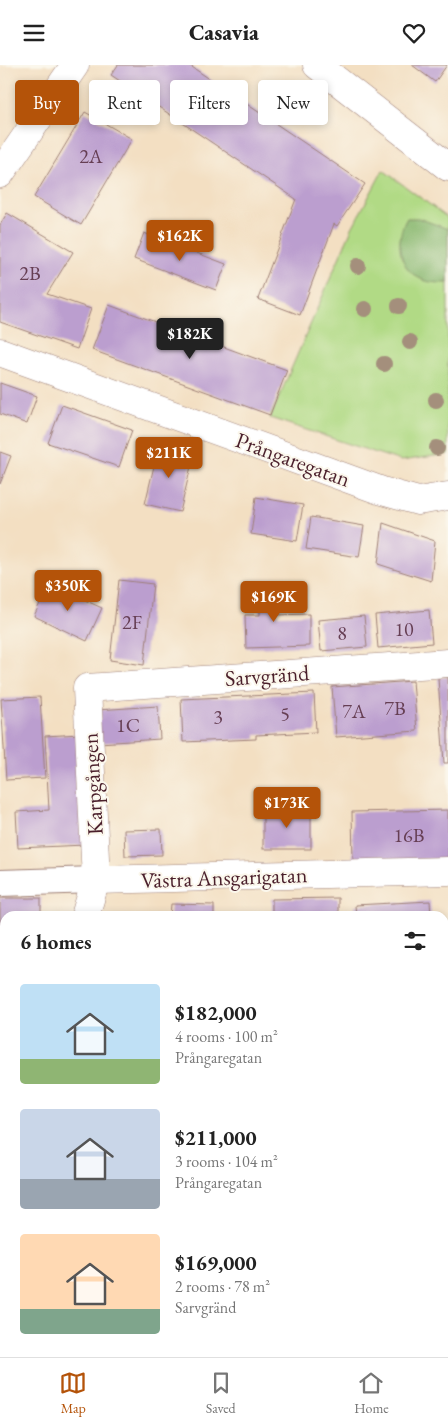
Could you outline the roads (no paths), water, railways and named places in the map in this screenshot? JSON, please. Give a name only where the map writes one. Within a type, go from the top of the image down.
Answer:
[{"type":"street","points":[[0,174],[75,65]]},
{"type":"street","points":[[317,65],[448,167]]},
{"type":"street","name":"Prångaregatan","points":[[0,351],[382,491],[418,501],[448,496]]},
{"type":"street","name":"Sarvgränd","points":[[87,688],[448,663]]},
{"type":"street","name":"Karpgången","points":[[87,688],[96,880],[87,911]]},
{"type":"street","name":"Västra Ansgarigatan","points":[[0,883],[448,871]]}]
